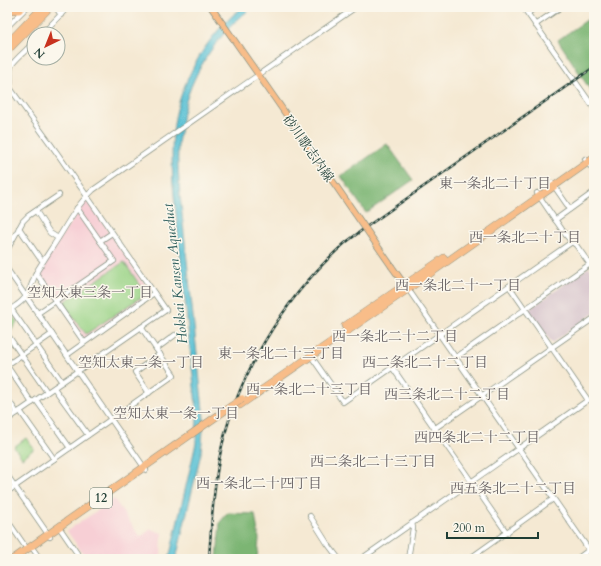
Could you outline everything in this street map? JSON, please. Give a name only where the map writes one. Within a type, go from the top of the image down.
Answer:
[{"type":"highway","points":[[7,10],[11,7],[21,7]]},
{"type":"highway","points":[[7,10],[16,10],[21,7]]},
{"type":"highway","points":[[7,44],[43,7]]},
{"type":"highway","points":[[7,51],[53,8]]},
{"type":"highway","name":"12","points":[[241,402],[589,160],[594,153]]},
{"type":"highway","name":"12","points":[[13,559],[49,536],[229,410],[311,356],[406,287]]},
{"type":"highway","name":"12","points":[[19,559],[30,549]]},
{"type":"main road","name":"砂川歌志内線","points":[[211,7],[406,287]]},
{"type":"street","points":[[7,27],[27,7]]},
{"type":"street","points":[[50,26],[68,7]]},
{"type":"street","points":[[9,310],[18,304],[29,292],[36,273],[43,261],[77,208],[87,196],[356,7]]},
{"type":"street","points":[[523,7],[594,108]]},
{"type":"street","points":[[528,13],[536,7]]},
{"type":"street","points":[[536,25],[561,7]]},
{"type":"street","points":[[53,8],[61,15]]},
{"type":"street","points":[[7,420],[166,310],[87,196],[8,90],[11,83],[10,75],[12,65],[26,50]]},
{"type":"street","points":[[589,160],[594,172]]},
{"type":"street","points":[[553,184],[570,209]]},
{"type":"street","points":[[555,220],[594,192]]},
{"type":"street","points":[[7,250],[23,221],[59,195]]},
{"type":"street","points":[[538,195],[555,220],[594,270]]},
{"type":"street","points":[[38,313],[114,261],[77,208]]},
{"type":"street","points":[[36,211],[50,233],[58,238]]},
{"type":"street","points":[[18,228],[38,257],[43,261]]},
{"type":"street","points":[[100,241],[112,233]]},
{"type":"street","points":[[311,356],[343,402],[572,242]]},
{"type":"street","points":[[455,358],[590,264]]},
{"type":"street","points":[[8,272],[146,469]]},
{"type":"street","points":[[36,273],[84,342]]},
{"type":"street","points":[[361,559],[588,400],[508,286]]},
{"type":"street","points":[[406,287],[592,554],[576,559]]},
{"type":"street","points":[[66,355],[154,293]]},
{"type":"street","points":[[7,303],[9,310],[36,344],[62,382]]},
{"type":"street","points":[[434,429],[594,318]]},
{"type":"street","points":[[7,492],[174,375],[141,327]]},
{"type":"street","points":[[7,334],[47,392]]},
{"type":"street","points":[[52,334],[7,366],[70,448]]},
{"type":"street","points":[[156,349],[175,335]]},
{"type":"street","points":[[149,393],[135,372],[160,354]]},
{"type":"street","points":[[392,367],[506,532]]},
{"type":"street","points":[[54,388],[88,435]]},
{"type":"street","points":[[7,398],[54,459]]},
{"type":"street","points":[[7,475],[49,536]]},
{"type":"street","points":[[469,559],[554,499]]},
{"type":"street","points":[[310,516],[339,559]]},
{"type":"street","points":[[7,520],[40,559]]},
{"type":"street","points":[[408,559],[413,528],[412,523]]},
{"type":"street","points":[[60,528],[81,559]]},
{"type":"shaded area","points":[[87,199],[151,293],[84,339],[38,273],[44,261]]},
{"type":"shaded area","points":[[589,267],[594,275],[594,313],[552,343],[528,310]]},
{"type":"shaded area","points":[[114,499],[140,537],[151,529],[162,533],[161,559],[87,559],[67,531]]},
{"type":"green space","points":[[594,15],[594,96],[558,40]]},
{"type":"green space","points":[[387,144],[413,180],[366,213],[341,176]]},
{"type":"green space","points":[[124,262],[146,294],[86,334],[65,307],[65,301]]},
{"type":"green space","points":[[10,312],[17,322],[12,329],[7,332],[7,314]]},
{"type":"green space","points":[[26,438],[34,449],[22,458],[14,447]]},
{"type":"green space","points":[[228,513],[255,514],[259,539],[257,559],[217,559],[220,522]]},
{"type":"water","points":[[243,7],[253,7],[241,16],[219,39],[201,66],[194,80],[183,111],[178,142],[180,195],[204,419],[201,453],[176,559],[169,559],[196,443],[197,415],[173,185],[172,151],[175,118],[184,87],[199,56],[219,29]]},
{"type":"railway","points":[[209,559],[211,522],[219,460],[226,430],[236,400],[249,370],[265,341],[282,314],[302,288],[345,243],[594,67]]},
{"type":"district","name":"東一条北二十丁目","points":[[495,183]]},
{"type":"district","name":"西一条北二十丁目","points":[[525,237]]},
{"type":"district","name":"西一条北二十一丁目","points":[[458,285]]},
{"type":"district","name":"空知太東三条一丁目","points":[[90,292]]},
{"type":"district","name":"西一条北二十二丁目","points":[[395,336]]},
{"type":"district","name":"東一条北二十三丁目","points":[[281,353]]},
{"type":"district","name":"空知太東二条一丁目","points":[[141,362]]},
{"type":"district","name":"西二条北二十二丁目","points":[[425,362]]},
{"type":"district","name":"西一条北二十三丁目","points":[[309,389]]},
{"type":"district","name":"西三条北二十二丁目","points":[[447,394]]},
{"type":"district","name":"空知太東一条一丁目","points":[[176,413]]},
{"type":"district","name":"西四条北二十二丁目","points":[[477,437]]},
{"type":"district","name":"西二条北二十三丁目","points":[[373,461]]},
{"type":"district","name":"西一条北二十四丁目","points":[[259,483]]},
{"type":"district","name":"西五条北二十二丁目","points":[[513,488]]},
{"type":"water label","name":"Hokkai Kansen Aqueduct","points":[[175,274]]}]
